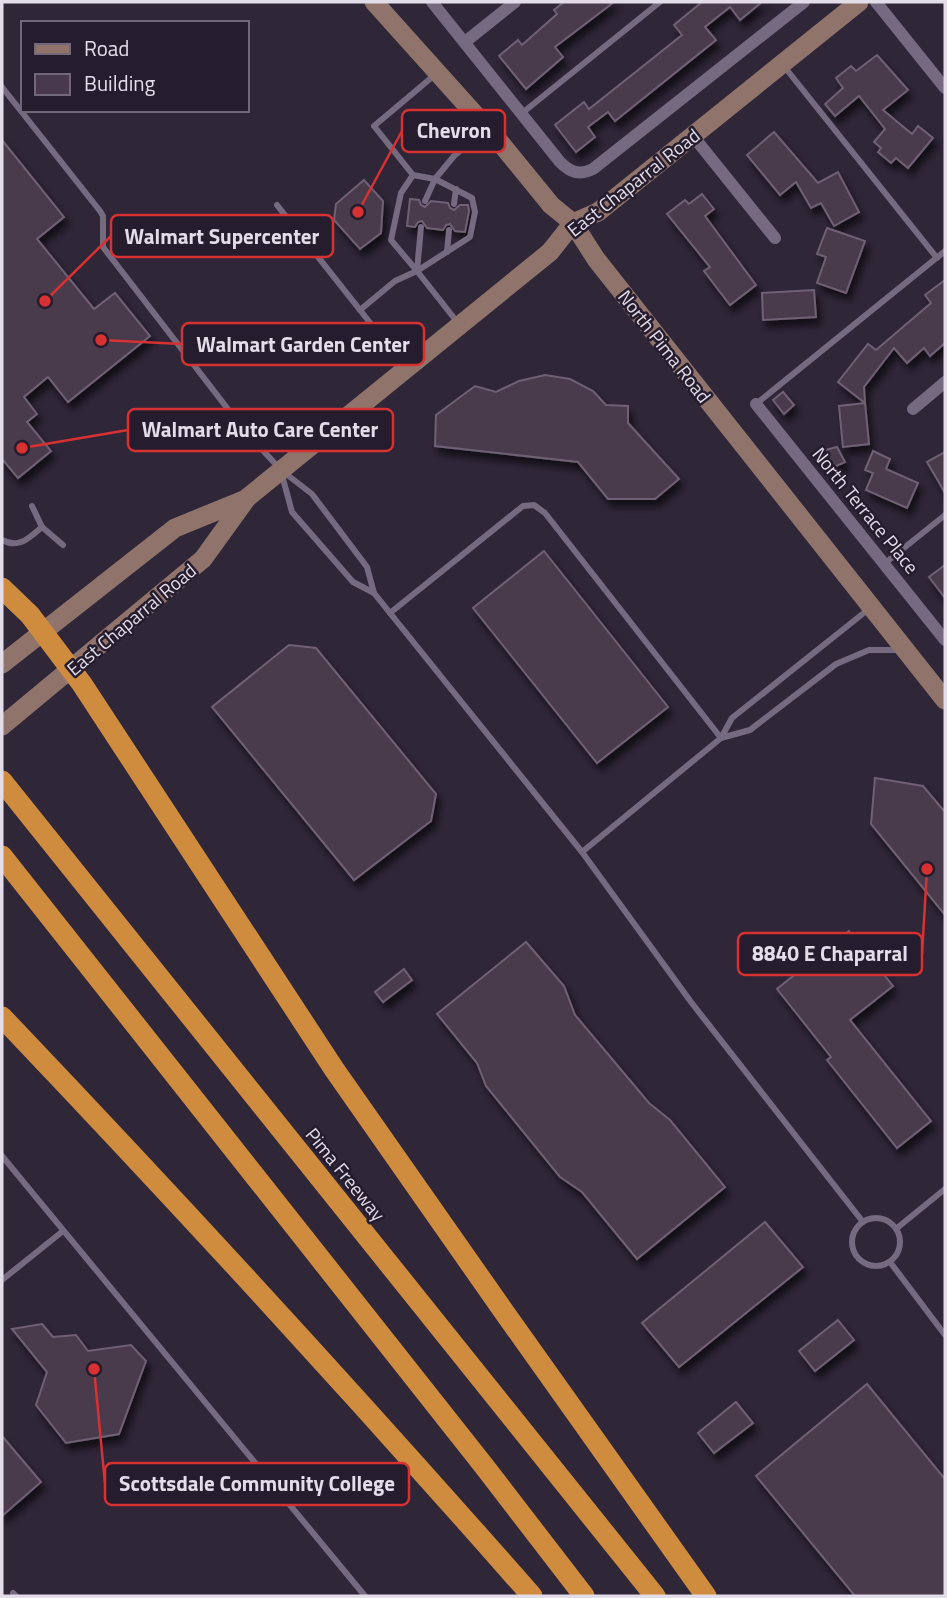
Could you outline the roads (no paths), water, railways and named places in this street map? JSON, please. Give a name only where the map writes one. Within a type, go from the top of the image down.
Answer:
[{"type":"highway","points":[[2,588],[43,630],[72,669],[342,1080],[706,1596]]},
{"type":"highway","name":"Pima Freeway","points":[[2,780],[655,1596]]},
{"type":"highway","points":[[2,856],[584,1596]]},
{"type":"highway","points":[[2,1017],[195,1219],[532,1596]]},
{"type":"main road","name":"North Pima Road","points":[[374,2],[488,128],[551,205],[573,223],[604,269],[945,700]]},
{"type":"main road","name":"East Chaparral Road","points":[[2,726],[202,559],[247,498],[550,252],[573,223],[598,212],[859,2]]},
{"type":"main road","name":"East Chaparral Road","points":[[2,664],[175,528],[247,498]]},
{"type":"street","points":[[432,2],[521,114]]},
{"type":"street","points":[[465,42],[514,2]]},
{"type":"street","name":"East Chaparral Road","points":[[521,114],[568,170],[585,173],[804,2]]},
{"type":"street","points":[[876,2],[945,88]]},
{"type":"street","points":[[693,136],[775,238]]},
{"type":"street","points":[[913,409],[945,382]]},
{"type":"street","name":"North Terrace Place","points":[[756,404],[945,640]]},
{"type":"lane","points":[[521,114],[660,2]]},
{"type":"lane","points":[[783,64],[937,258]]},
{"type":"lane","points":[[360,310],[395,281],[417,271],[470,237],[475,212],[472,198],[435,179],[413,175],[374,127],[438,73]]},
{"type":"lane","points":[[2,87],[21,111]]},
{"type":"lane","points":[[22,112],[100,211],[103,216],[103,247],[153,309],[228,411],[281,470],[315,498],[367,567],[374,593]]},
{"type":"lane","points":[[425,201],[435,179],[454,156],[488,128]]},
{"type":"lane","points":[[413,175],[401,193],[391,240],[459,324]]},
{"type":"lane","points":[[454,204],[456,189]]},
{"type":"lane","points":[[277,205],[408,366]]},
{"type":"lane","points":[[417,271],[421,228]]},
{"type":"lane","points":[[447,252],[449,230]]},
{"type":"lane","points":[[756,404],[945,251]]},
{"type":"lane","points":[[281,470],[292,512],[354,582],[374,593],[582,852],[691,1002],[863,1222]]},
{"type":"lane","points":[[390,613],[523,506],[534,505],[545,513],[722,738]]},
{"type":"lane","points":[[32,506],[43,527],[63,545]]},
{"type":"lane","points":[[884,564],[945,514]]},
{"type":"lane","points":[[2,540],[14,544],[24,543],[43,527]]},
{"type":"lane","points":[[722,738],[732,718],[872,607]]},
{"type":"lane","points":[[582,852],[722,738],[750,730],[833,665],[869,650],[906,651]]},
{"type":"lane","points":[[2,1156],[365,1596]]},
{"type":"lane","points":[[897,1228],[945,1189]]},
{"type":"lane","points":[[877,1218],[897,1228],[901,1243],[896,1257],[890,1262],[876,1267],[861,1262],[856,1256],[852,1242],[857,1227],[863,1222],[877,1218]]},
{"type":"lane","points":[[2,1280],[63,1231]]},
{"type":"lane","points":[[890,1262],[945,1335]]},
{"type":"place","name":"Chevron","points":[[358,212]]},
{"type":"place","name":"Walmart Supercenter","points":[[45,301]]},
{"type":"place","name":"Walmart Garden Center","points":[[101,340]]},
{"type":"place","name":"Walmart Auto Care Center","points":[[22,448]]},
{"type":"place","name":"8840 E Chaparral","points":[[927,869]]},
{"type":"place","name":"Scottsdale Community College","points":[[94,1369]]}]
